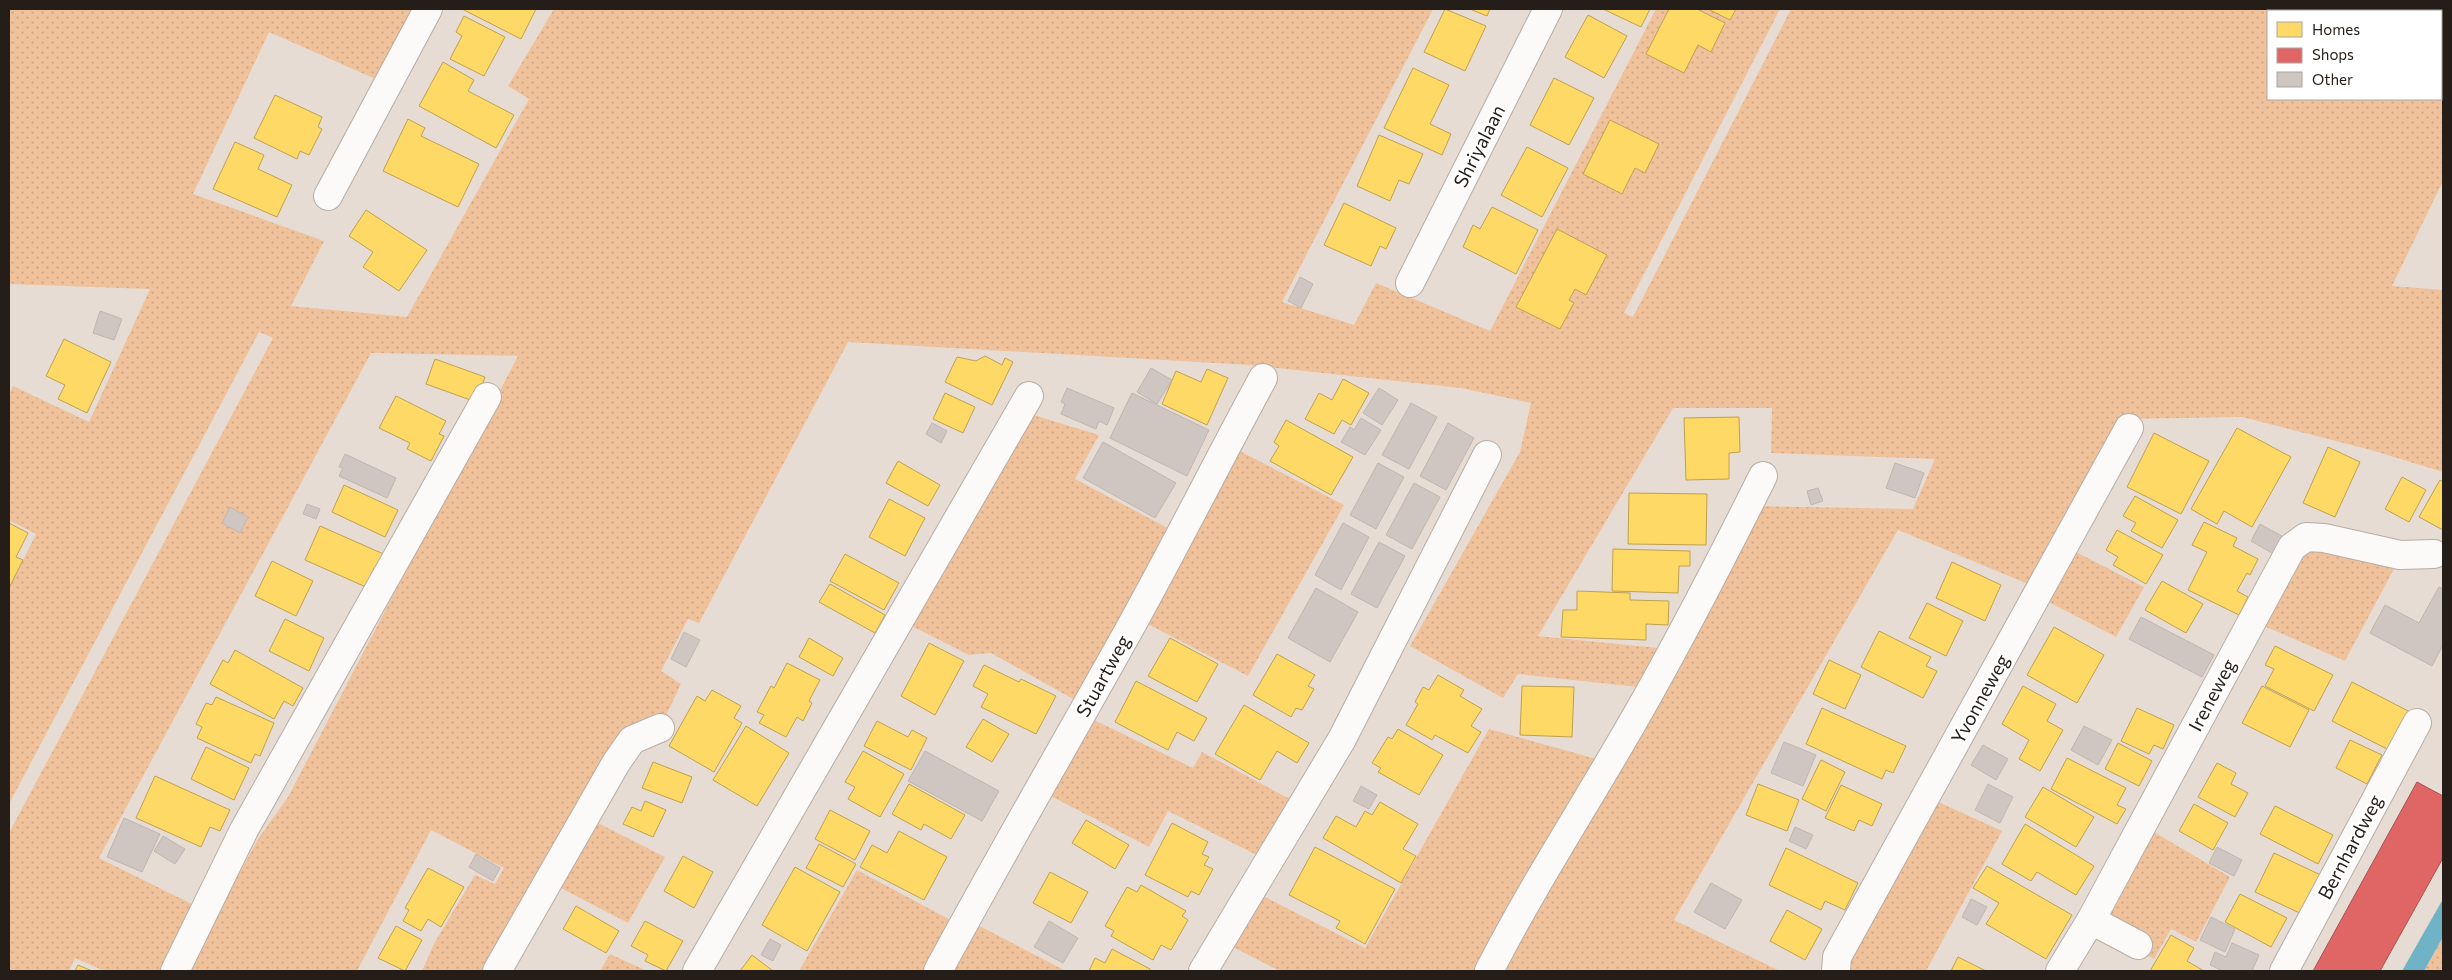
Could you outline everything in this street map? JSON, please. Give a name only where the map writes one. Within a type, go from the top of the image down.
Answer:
[{"type":"street","points":[[328,196],[428,9]]},
{"type":"street","name":"Shriyalaan","points":[[1410,283],[1548,9]]},
{"type":"street","name":"Stuartweg","points":[[938,971],[992,870],[1180,539],[1208,478],[1263,378]]},
{"type":"street","points":[[697,971],[1029,396]]},
{"type":"street","points":[[175,971],[244,830],[488,397]]},
{"type":"street","name":"Yvonneweg","points":[[1836,971],[1837,957],[2129,428]]},
{"type":"street","points":[[1203,971],[1342,739],[1487,455]]},
{"type":"street","points":[[1489,971],[1531,891],[1634,720],[1697,606],[1763,476]]},
{"type":"street","name":"Ireneweg","points":[[2060,971],[2091,920],[2292,546],[2306,537],[2324,538],[2400,555],[2434,554]]},
{"type":"street","name":"Bernhardweg","points":[[2284,971],[2417,723]]},
{"type":"street","points":[[497,971],[616,763],[632,740],[660,728]]},
{"type":"street","points":[[2091,920],[2138,945]]},
{"type":"shaded area","points":[[9,9],[418,9],[380,81],[269,32],[193,194],[324,241],[291,306],[407,317],[529,99],[508,86],[554,9],[1433,9],[1282,302],[1354,325],[1376,283],[1490,331],[1656,9],[1780,9],[1624,313],[1633,317],[1791,9],[2443,9],[2443,181],[2392,286],[2443,290],[2443,472],[2371,450],[2242,417],[2125,419],[2033,586],[1898,530],[1674,920],[1780,971],[1495,971],[1758,506],[1913,509],[1935,459],[1771,453],[1772,408],[1673,408],[1538,636],[1668,649],[1647,688],[1518,674],[1503,698],[1410,646],[1520,452],[1531,403],[1461,388],[1250,365],[848,342],[699,623],[688,619],[661,671],[681,684],[663,722],[631,729],[491,971],[422,971],[435,942],[475,875],[495,884],[504,868],[431,830],[357,971],[186,971],[258,839],[288,797],[518,356],[371,353],[99,858],[204,910],[171,971],[104,971],[75,958],[69,971],[9,971],[9,833],[273,338],[259,332],[9,804],[9,588],[36,534],[9,520],[9,394],[13,386],[89,422],[150,289],[9,284]]},
{"type":"shaded area","points":[[1027,413],[1099,435],[1075,479],[1177,533],[1082,704],[991,653],[969,655],[906,623]]},
{"type":"shaded area","points":[[1232,447],[1344,505],[1248,676],[1140,620]]},
{"type":"shaded area","points":[[2310,543],[2398,561],[2345,661],[2264,626]]},
{"type":"shaded area","points":[[2074,551],[2144,587],[2116,637],[2047,601]]},
{"type":"shaded area","points":[[1088,717],[1193,768],[1202,752],[1301,805],[1267,860],[1168,811],[1149,847],[1045,793]]},
{"type":"shaded area","points":[[1489,729],[1600,760],[1480,971],[1280,971],[1231,946],[1263,896],[1365,948]]},
{"type":"shaded area","points":[[1934,800],[2002,831],[1926,971],[1842,971]]},
{"type":"shaded area","points":[[594,821],[665,857],[628,923],[557,886]]},
{"type":"shaded area","points":[[2149,829],[2230,877],[2196,942],[2171,929],[2154,959],[2095,927]]},
{"type":"shaded area","points":[[857,870],[956,923],[930,971],[799,971]]},
{"type":"shaded area","points":[[970,921],[1066,971],[943,971]]},
{"type":"shaded area","points":[[2443,937],[2443,971],[2424,971]]},
{"type":"shaded area","points":[[610,954],[647,971],[600,971]]},
{"type":"water","points":[[2443,899],[2443,937],[2424,971],[2402,971]]},
{"type":"building: Homes","points":[[462,9],[536,9],[521,39]]},
{"type":"building: Homes","points":[[1445,9],[1486,26],[1465,71],[1424,52]]},
{"type":"building: Homes","points":[[1470,9],[1490,9],[1487,16]]},
{"type":"building: Homes","points":[[1603,9],[1650,9],[1641,27]]},
{"type":"building: Homes","points":[[1669,9],[1697,9],[1725,23],[1711,52],[1698,45],[1684,73],[1646,54]]},
{"type":"building: Homes","points":[[1708,9],[1736,9],[1730,20]]},
{"type":"building: Homes","points":[[1588,15],[1627,36],[1604,78],[1565,57]]},
{"type":"building: Homes","points":[[464,16],[505,37],[484,76],[450,59],[462,36],[456,32]]},
{"type":"building: Homes","points":[[443,62],[474,80],[468,91],[514,115],[496,148],[419,106]]},
{"type":"building: Homes","points":[[1413,68],[1449,85],[1430,124],[1451,134],[1442,155],[1384,128]]},
{"type":"building: Homes","points":[[1554,78],[1594,98],[1569,145],[1530,125]]},
{"type":"building: Homes","points":[[275,95],[322,117],[318,127],[322,129],[309,155],[300,151],[297,159],[254,138]]},
{"type":"building: Homes","points":[[408,119],[425,128],[421,136],[479,164],[458,207],[383,171]]},
{"type":"building: Homes","points":[[1610,120],[1659,144],[1645,173],[1635,168],[1622,194],[1583,174]]},
{"type":"building: Homes","points":[[1379,135],[1423,154],[1409,184],[1399,180],[1390,201],[1357,186]]},
{"type":"building: Homes","points":[[235,142],[264,155],[258,169],[292,185],[277,217],[213,189]]},
{"type":"building: Homes","points":[[1527,147],[1568,168],[1542,217],[1501,195]]},
{"type":"building: Homes","points":[[1344,203],[1396,228],[1386,249],[1380,246],[1371,266],[1324,245]]},
{"type":"building: Homes","points":[[1492,207],[1538,230],[1516,274],[1463,247],[1473,225],[1480,229]]},
{"type":"building: Homes","points":[[366,210],[427,250],[399,291],[363,267],[373,252],[349,236]]},
{"type":"building: Homes","points":[[1557,229],[1607,255],[1586,295],[1575,289],[1569,300],[1574,303],[1560,329],[1516,307]]},
{"type":"building: Homes","points":[[64,339],[111,362],[87,413],[58,399],[65,385],[46,376]]},
{"type":"building: Homes","points":[[985,356],[1002,365],[1005,358],[1013,362],[992,405],[945,382],[957,357],[976,361]]},
{"type":"building: Homes","points":[[435,359],[485,377],[476,402],[426,384]]},
{"type":"building: Homes","points":[[1207,369],[1228,378],[1207,425],[1162,404],[1176,371],[1201,382]]},
{"type":"building: Homes","points":[[1343,379],[1369,393],[1351,425],[1342,420],[1334,434],[1305,419],[1319,393],[1332,400]]},
{"type":"building: Homes","points":[[945,393],[975,407],[963,433],[933,419]]},
{"type":"building: Homes","points":[[396,396],[446,421],[439,434],[444,436],[431,461],[407,449],[410,443],[379,428]]},
{"type":"building: Homes","points":[[1739,417],[1740,452],[1729,453],[1729,479],[1686,480],[1684,418]]},
{"type":"building: Homes","points":[[1286,420],[1353,457],[1331,495],[1270,461],[1279,446],[1274,442]]},
{"type":"building: Homes","points":[[2237,428],[2291,457],[2252,527],[2224,511],[2217,524],[2191,509]]},
{"type":"building: Homes","points":[[2154,433],[2209,461],[2181,514],[2127,487]]},
{"type":"building: Homes","points":[[2328,447],[2360,462],[2335,517],[2303,503]]},
{"type":"building: Homes","points":[[898,461],[940,485],[928,506],[886,483]]},
{"type":"building: Homes","points":[[2402,477],[2426,490],[2409,522],[2385,509]]},
{"type":"building: Homes","points":[[2440,480],[2443,482],[2443,530],[2419,517]]},
{"type":"building: Homes","points":[[344,485],[398,510],[385,537],[332,512]]},
{"type":"building: Homes","points":[[1629,493],[1707,494],[1706,545],[1628,544]]},
{"type":"building: Homes","points":[[2135,496],[2178,520],[2162,548],[2131,531],[2136,523],[2123,516]]},
{"type":"building: Homes","points":[[889,499],[925,518],[905,556],[869,537]]},
{"type":"building: Homes","points":[[2204,522],[2237,538],[2233,546],[2258,559],[2250,575],[2247,573],[2237,591],[2248,597],[2239,615],[2188,590],[2207,552],[2192,545]]},
{"type":"building: Homes","points":[[9,523],[28,533],[16,557],[23,560],[9,588]]},
{"type":"building: Homes","points":[[320,526],[388,556],[381,572],[374,568],[366,587],[305,560]]},
{"type":"building: Homes","points":[[2117,530],[2163,555],[2146,584],[2113,565],[2118,557],[2106,550]]},
{"type":"building: Homes","points":[[1613,549],[1690,551],[1690,566],[1679,566],[1678,593],[1612,591]]},
{"type":"building: Homes","points":[[845,554],[899,583],[884,610],[830,581]]},
{"type":"building: Homes","points":[[272,561],[313,581],[296,616],[255,596]]},
{"type":"building: Homes","points":[[1952,562],[2001,585],[1985,621],[1936,598]]},
{"type":"building: Homes","points":[[2162,581],[2203,604],[2186,633],[2145,610]]},
{"type":"building: Homes","points":[[830,584],[885,615],[875,633],[819,602]]},
{"type":"building: Homes","points":[[1577,591],[1630,593],[1630,600],[1669,601],[1668,625],[1646,624],[1646,640],[1561,637],[1563,610],[1577,610]]},
{"type":"building: Homes","points":[[1927,603],[1963,621],[1946,656],[1909,638]]},
{"type":"building: Homes","points":[[285,619],[324,638],[309,671],[269,651]]},
{"type":"building: Homes","points":[[2054,627],[2104,655],[2077,703],[2027,675]]},
{"type":"building: Homes","points":[[1879,631],[1931,657],[1926,666],[1937,671],[1923,698],[1861,667]]},
{"type":"building: Homes","points":[[809,638],[843,658],[833,676],[799,657]]},
{"type":"building: Homes","points":[[1170,638],[1218,664],[1197,702],[1148,676]]},
{"type":"building: Homes","points":[[929,643],[964,661],[935,715],[901,696]]},
{"type":"building: Homes","points":[[2275,646],[2333,675],[2314,711],[2265,686],[2274,669],[2265,665]]},
{"type":"building: Homes","points":[[235,650],[303,688],[293,706],[284,701],[274,719],[210,684],[223,660],[228,663]]},
{"type":"building: Homes","points":[[1277,654],[1315,675],[1308,686],[1314,689],[1302,710],[1296,708],[1291,717],[1253,695]]},
{"type":"building: Homes","points":[[1829,660],[1861,675],[1845,709],[1813,694]]},
{"type":"building: Homes","points":[[787,663],[820,680],[809,701],[812,703],[803,721],[797,717],[786,737],[759,723],[764,715],[757,712],[771,686],[774,688]]},
{"type":"building: Homes","points":[[984,665],[1019,682],[1021,679],[1056,696],[1036,734],[981,707],[988,694],[973,686]]},
{"type":"building: Homes","points":[[1438,675],[1464,690],[1460,696],[1482,709],[1471,726],[1481,732],[1468,753],[1435,735],[1432,740],[1406,725],[1418,704],[1415,702],[1423,687],[1429,690]]},
{"type":"building: Homes","points":[[1136,681],[1207,718],[1194,741],[1177,732],[1168,750],[1115,722]]},
{"type":"building: Homes","points":[[2352,682],[2414,714],[2393,752],[2332,721]]},
{"type":"building: Homes","points":[[1522,686],[1574,687],[1572,737],[1520,735]]},
{"type":"building: Homes","points":[[2023,686],[2056,704],[2047,721],[2063,730],[2040,771],[2019,759],[2029,740],[2002,724]]},
{"type":"building: Homes","points":[[2262,686],[2309,710],[2290,747],[2242,723]]},
{"type":"building: Homes","points":[[712,690],[741,706],[734,718],[742,723],[714,772],[669,746],[697,696],[705,701]]},
{"type":"building: Homes","points":[[216,697],[274,723],[260,756],[255,754],[251,763],[197,738],[202,727],[196,724],[206,703],[212,705]]},
{"type":"building: Homes","points":[[1244,705],[1309,743],[1297,763],[1277,751],[1260,780],[1215,754]]},
{"type":"building: Homes","points":[[1822,708],[1906,746],[1893,773],[1886,770],[1882,779],[1806,744]]},
{"type":"building: Homes","points":[[2137,708],[2174,725],[2163,749],[2154,745],[2149,754],[2121,741]]},
{"type":"building: Homes","points":[[983,719],[1009,734],[992,762],[966,747]]},
{"type":"building: Homes","points":[[877,721],[908,737],[912,730],[927,738],[911,770],[864,746]]},
{"type":"building: Homes","points":[[746,726],[789,753],[757,806],[713,780]]},
{"type":"building: Homes","points":[[1398,729],[1443,755],[1419,795],[1378,772],[1381,768],[1372,763],[1388,737],[1392,739]]},
{"type":"building: Homes","points":[[2350,740],[2382,755],[2367,784],[2336,768]]},
{"type":"building: Homes","points":[[2118,743],[2152,761],[2139,786],[2105,769]]},
{"type":"building: Homes","points":[[206,747],[249,768],[234,800],[191,779]]},
{"type":"building: Homes","points":[[863,751],[904,774],[880,817],[848,799],[855,787],[845,782]]},
{"type":"building: Homes","points":[[2067,758],[2126,788],[2117,805],[2126,809],[2117,824],[2051,789]]},
{"type":"building: Homes","points":[[1821,760],[1845,772],[1826,811],[1802,799]]},
{"type":"building: Homes","points":[[653,762],[692,777],[682,803],[642,788]]},
{"type":"building: Homes","points":[[2217,763],[2236,773],[2231,784],[2248,793],[2235,817],[2198,797]]},
{"type":"building: Homes","points":[[155,776],[230,810],[220,831],[210,827],[201,847],[136,818]]},
{"type":"building: Homes","points":[[909,784],[965,815],[951,839],[924,824],[921,830],[892,814]]},
{"type":"building: Homes","points":[[1758,784],[1799,800],[1787,831],[1746,815]]},
{"type":"building: Homes","points":[[1841,785],[1882,804],[1872,826],[1859,820],[1854,831],[1825,818]]},
{"type":"building: Homes","points":[[2043,787],[2094,817],[2076,847],[2025,817]]},
{"type":"building: Homes","points":[[645,801],[666,810],[653,837],[623,824],[632,807],[641,811]]},
{"type":"building: Homes","points":[[1380,802],[1418,824],[1403,849],[1416,856],[1401,883],[1323,838],[1336,816],[1356,827],[1365,811],[1372,815]]},
{"type":"building: Homes","points":[[2194,804],[2228,823],[2213,850],[2179,831]]},
{"type":"building: Homes","points":[[2275,806],[2333,835],[2318,864],[2260,834]]},
{"type":"building: Homes","points":[[830,810],[870,831],[855,860],[815,839]]},
{"type":"building: Homes","points":[[1086,820],[1129,845],[1115,869],[1072,843]]},
{"type":"building: Homes","points":[[1172,823],[1208,842],[1202,854],[1209,857],[1204,865],[1213,869],[1199,895],[1191,891],[1188,897],[1145,875]]},
{"type":"building: Homes","points":[[2025,824],[2094,866],[2076,895],[2037,872],[2031,881],[2002,864]]},
{"type":"building: Homes","points":[[899,831],[947,857],[924,900],[860,867],[872,845],[887,853]]},
{"type":"building: Homes","points":[[819,844],[856,864],[843,887],[806,868]]},
{"type":"building: Homes","points":[[1315,847],[1395,889],[1365,944],[1336,928],[1340,921],[1289,895]]},
{"type":"building: Homes","points":[[1786,848],[1858,883],[1845,910],[1825,901],[1821,910],[1769,885]]},
{"type":"building: Homes","points":[[2274,853],[2325,877],[2306,916],[2255,892]]},
{"type":"building: Homes","points":[[683,856],[713,872],[694,908],[664,891]]},
{"type":"building: Homes","points":[[1987,866],[2072,915],[2046,959],[1986,924],[1999,903],[1973,888]]},
{"type":"building: Homes","points":[[795,867],[840,892],[807,951],[762,925]]},
{"type":"building: Homes","points":[[428,868],[464,887],[441,927],[428,919],[421,931],[403,921],[409,910],[405,908]]},
{"type":"building: Homes","points":[[1050,872],[1088,892],[1071,923],[1033,903]]},
{"type":"building: Homes","points":[[1141,885],[1186,911],[1182,916],[1188,920],[1171,950],[1161,945],[1153,960],[1111,936],[1114,931],[1105,926],[1127,887],[1137,892]]},
{"type":"building: Homes","points":[[2240,894],[2287,918],[2271,947],[2225,922]]},
{"type":"building: Homes","points":[[576,906],[619,931],[606,953],[563,929]]},
{"type":"building: Homes","points":[[1787,910],[1822,929],[1805,960],[1770,941]]},
{"type":"building: Homes","points":[[645,921],[683,941],[666,971],[645,961],[648,955],[631,946]]},
{"type":"building: Homes","points":[[396,926],[422,940],[405,971],[378,958]]},
{"type":"building: Homes","points":[[2171,935],[2194,948],[2187,961],[2204,971],[2150,971]]},
{"type":"building: Homes","points":[[1112,949],[1150,969],[1149,971],[1089,971],[1095,958],[1105,963]]},
{"type":"building: Homes","points":[[752,955],[773,971],[740,971]]},
{"type":"building: Homes","points":[[1958,957],[1986,971],[1951,971]]},
{"type":"building: Homes","points":[[78,965],[92,971],[75,971]]},
{"type":"building: Shops","points":[[2417,782],[2443,796],[2443,858],[2380,971],[2313,971]]},
{"type":"building: Other","points":[[1300,277],[1313,284],[1301,308],[1288,301]]},
{"type":"building: Other","points":[[100,311],[122,319],[114,340],[93,333]]},
{"type":"building: Other","points":[[1151,368],[1172,380],[1157,404],[1137,392]]},
{"type":"building: Other","points":[[1067,388],[1114,408],[1107,425],[1099,421],[1096,429],[1061,414],[1065,404],[1061,402]]},
{"type":"building: Other","points":[[1379,388],[1398,400],[1382,425],[1363,413]]},
{"type":"building: Other","points":[[1132,393],[1209,430],[1187,476],[1110,438]]},
{"type":"building: Other","points":[[1411,403],[1437,417],[1409,469],[1382,455]]},
{"type":"building: Other","points":[[1361,418],[1381,430],[1365,455],[1341,442],[1350,427],[1354,430]]},
{"type":"building: Other","points":[[932,423],[947,431],[941,443],[926,434]]},
{"type":"building: Other","points":[[1448,423],[1474,438],[1446,490],[1420,476]]},
{"type":"building: Other","points":[[1103,442],[1176,483],[1155,518],[1083,478]]},
{"type":"building: Other","points":[[345,454],[396,478],[387,498],[339,476],[343,468],[339,467]]},
{"type":"building: Other","points":[[1378,463],[1404,477],[1376,529],[1350,515]]},
{"type":"building: Other","points":[[1895,463],[1924,473],[1915,498],[1886,488]]},
{"type":"building: Other","points":[[1414,483],[1440,497],[1412,549],[1386,535]]},
{"type":"building: Other","points":[[1818,488],[1823,501],[1811,505],[1807,491]]},
{"type":"building: Other","points":[[307,504],[320,509],[316,519],[303,514]]},
{"type":"building: Other","points":[[230,507],[248,517],[240,533],[222,523]]},
{"type":"building: Other","points":[[1343,523],[1369,537],[1341,590],[1315,575]]},
{"type":"building: Other","points":[[2260,524],[2289,540],[2279,557],[2251,541]]},
{"type":"building: Other","points":[[1379,542],[1405,556],[1377,608],[1351,594]]},
{"type":"building: Other","points":[[2439,587],[2443,589],[2443,645],[2432,666],[2370,633],[2385,605],[2419,623]]},
{"type":"building: Other","points":[[1316,588],[1358,612],[1330,662],[1288,638]]},
{"type":"building: Other","points":[[2141,617],[2214,655],[2202,677],[2129,639]]},
{"type":"building: Other","points":[[684,632],[700,640],[686,667],[671,659]]},
{"type":"building: Other","points":[[2084,726],[2112,740],[2098,765],[2071,750]]},
{"type":"building: Other","points":[[1784,742],[1816,755],[1803,786],[1771,773]]},
{"type":"building: Other","points":[[1983,745],[2008,759],[1996,780],[1971,765]]},
{"type":"building: Other","points":[[925,751],[999,791],[982,821],[908,781]]},
{"type":"building: Other","points":[[1988,784],[2013,797],[2000,823],[1975,810]]},
{"type":"building: Other","points":[[1361,786],[1377,795],[1369,809],[1353,801]]},
{"type":"building: Other","points":[[124,818],[160,834],[142,872],[107,857]]},
{"type":"building: Other","points":[[1795,827],[1813,835],[1806,849],[1789,841]]},
{"type":"building: Other","points":[[163,836],[185,849],[175,864],[154,851]]},
{"type":"building: Other","points":[[2217,847],[2242,860],[2234,876],[2209,863]]},
{"type":"building: Other","points":[[476,854],[500,868],[493,881],[469,867]]},
{"type":"building: Other","points":[[1711,883],[1742,900],[1725,929],[1694,912]]},
{"type":"building: Other","points":[[1971,899],[1987,907],[1977,925],[1962,917]]},
{"type":"building: Other","points":[[2211,917],[2235,929],[2225,952],[2200,940]]},
{"type":"building: Other","points":[[1049,921],[1078,938],[1063,963],[1034,947]]},
{"type":"building: Other","points":[[770,939],[781,945],[773,961],[761,955]]},
{"type":"building: Other","points":[[2232,943],[2259,955],[2252,971],[2223,971],[2210,965],[2215,952],[2226,957]]}]
